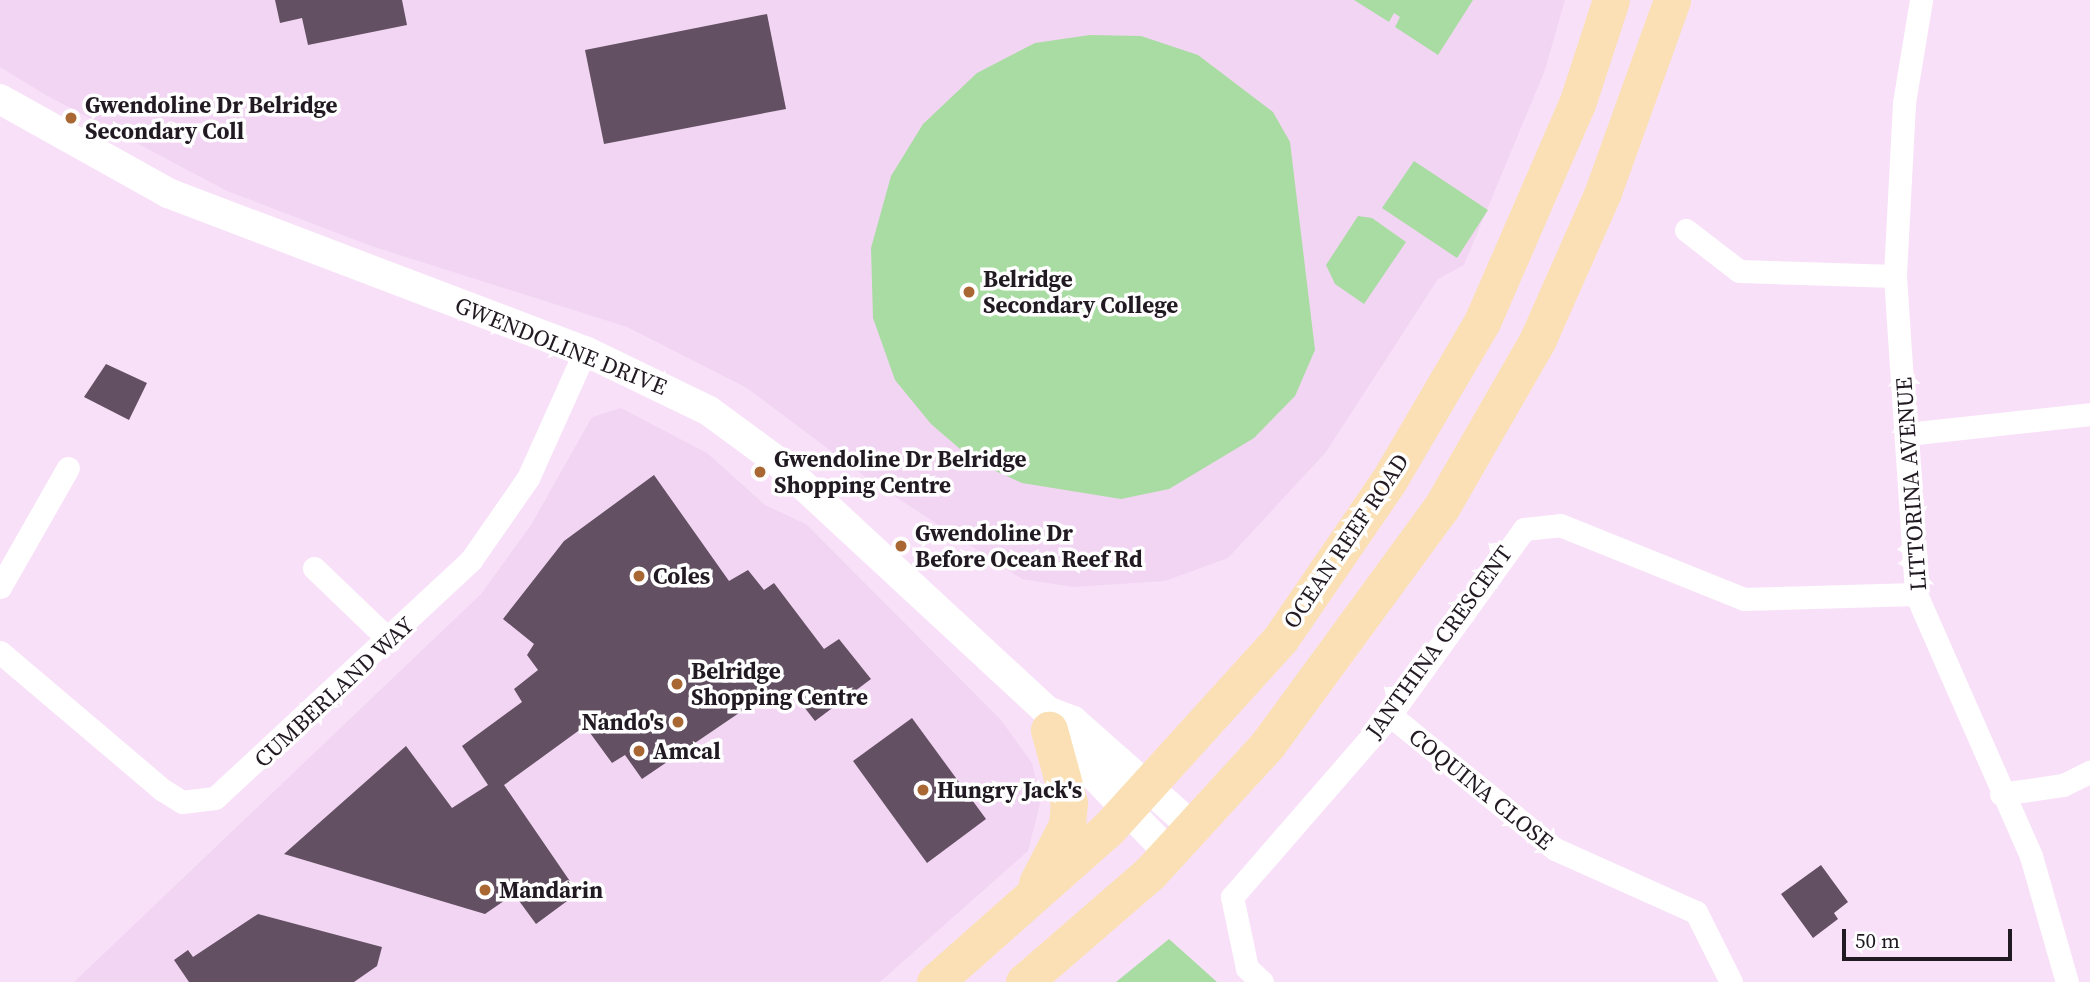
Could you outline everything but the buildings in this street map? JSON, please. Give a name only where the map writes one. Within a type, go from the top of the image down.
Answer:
[{"type":"main road","name":"OCEAN REEF ROAD","points":[[935,982],[1026,906],[1139,798],[1281,638],[1434,409],[1545,182],[1611,0]]},
{"type":"main road","points":[[1024,982],[1181,840],[1326,673],[1448,496],[1538,339],[1603,192],[1672,0]]},
{"type":"main road","points":[[1026,906],[1067,825],[1065,770],[1048,721]]},
{"type":"street","name":"LITTORINA AVENUE","points":[[1921,0],[1904,103],[1895,276],[1916,594],[2001,794],[2031,856],[2067,982]]},
{"type":"street","name":"GWENDOLINE DRIVE","points":[[0,99],[169,193],[585,351],[676,391],[777,461],[1048,721],[1139,798],[1181,840]]},
{"type":"street","points":[[1686,230],[1739,271],[1895,276]]},
{"type":"street","name":"CUMBERLAND WAY","points":[[0,652],[182,802],[215,799],[238,783],[390,641],[471,560],[508,509],[552,434],[585,351]]},
{"type":"street","points":[[1907,434],[2090,414]]},
{"type":"street","points":[[0,587],[68,468]]},
{"type":"street","name":"JANTHINA CRESCENT","points":[[1262,982],[1247,968],[1232,897],[1390,715],[1524,529],[1560,525],[1744,599],[1916,594]]},
{"type":"street","points":[[314,568],[390,641]]},
{"type":"street","name":"COQUINA CLOSE","points":[[1390,715],[1555,849],[1696,912],[1731,982]]},
{"type":"street","points":[[2001,794],[2063,785],[2090,772]]},
{"type":"shaded area","name":"Belridge Secondary College","points":[[0,0],[1565,0],[1545,70],[1464,265],[1438,279],[1326,452],[1228,558],[1165,581],[1073,587],[1022,579],[871,481],[747,388],[627,327],[371,246],[227,191],[44,94],[0,67]]},
{"type":"shaded area","name":"Belridge Shopping Centre","points":[[621,408],[707,453],[765,505],[806,524],[1001,720],[1032,763],[1041,800],[1028,851],[880,982],[74,982],[481,594],[531,525],[592,417]]},
{"type":"green space","points":[[1354,0],[1473,0],[1438,55],[1395,27],[1400,17],[1394,13],[1389,22]]},
{"type":"green space","points":[[1090,35],[1141,36],[1198,55],[1273,112],[1290,142],[1315,350],[1295,396],[1254,438],[1169,489],[1121,499],[1022,483],[974,461],[931,424],[895,380],[873,318],[871,248],[891,176],[923,124],[977,73],[1035,43]]},
{"type":"green space","points":[[1414,161],[1488,210],[1457,258],[1382,208]]},
{"type":"green space","points":[[1358,216],[1372,218],[1406,242],[1364,304],[1335,284],[1326,265]]},
{"type":"green space","points":[[1169,939],[1217,982],[1116,982]]},
{"type":"place","name":"Gwendoline Dr Belridge Secondary Coll","points":[[71,118]]},
{"type":"place","name":"Belridge Secondary College","points":[[969,292]]},
{"type":"place","name":"Gwendoline Dr Belridge Shopping Centre","points":[[760,472]]},
{"type":"place","name":"Gwendoline Dr Before Ocean Reef Rd","points":[[901,546]]},
{"type":"place","name":"Coles","points":[[639,576]]},
{"type":"place","name":"Belridge Shopping Centre","points":[[677,684]]},
{"type":"place","name":"Nando's","points":[[678,722]]},
{"type":"place","name":"Amcal","points":[[639,751]]},
{"type":"place","name":"Hungry Jack's","points":[[923,790]]},
{"type":"place","name":"Mandarin","points":[[485,890]]}]
